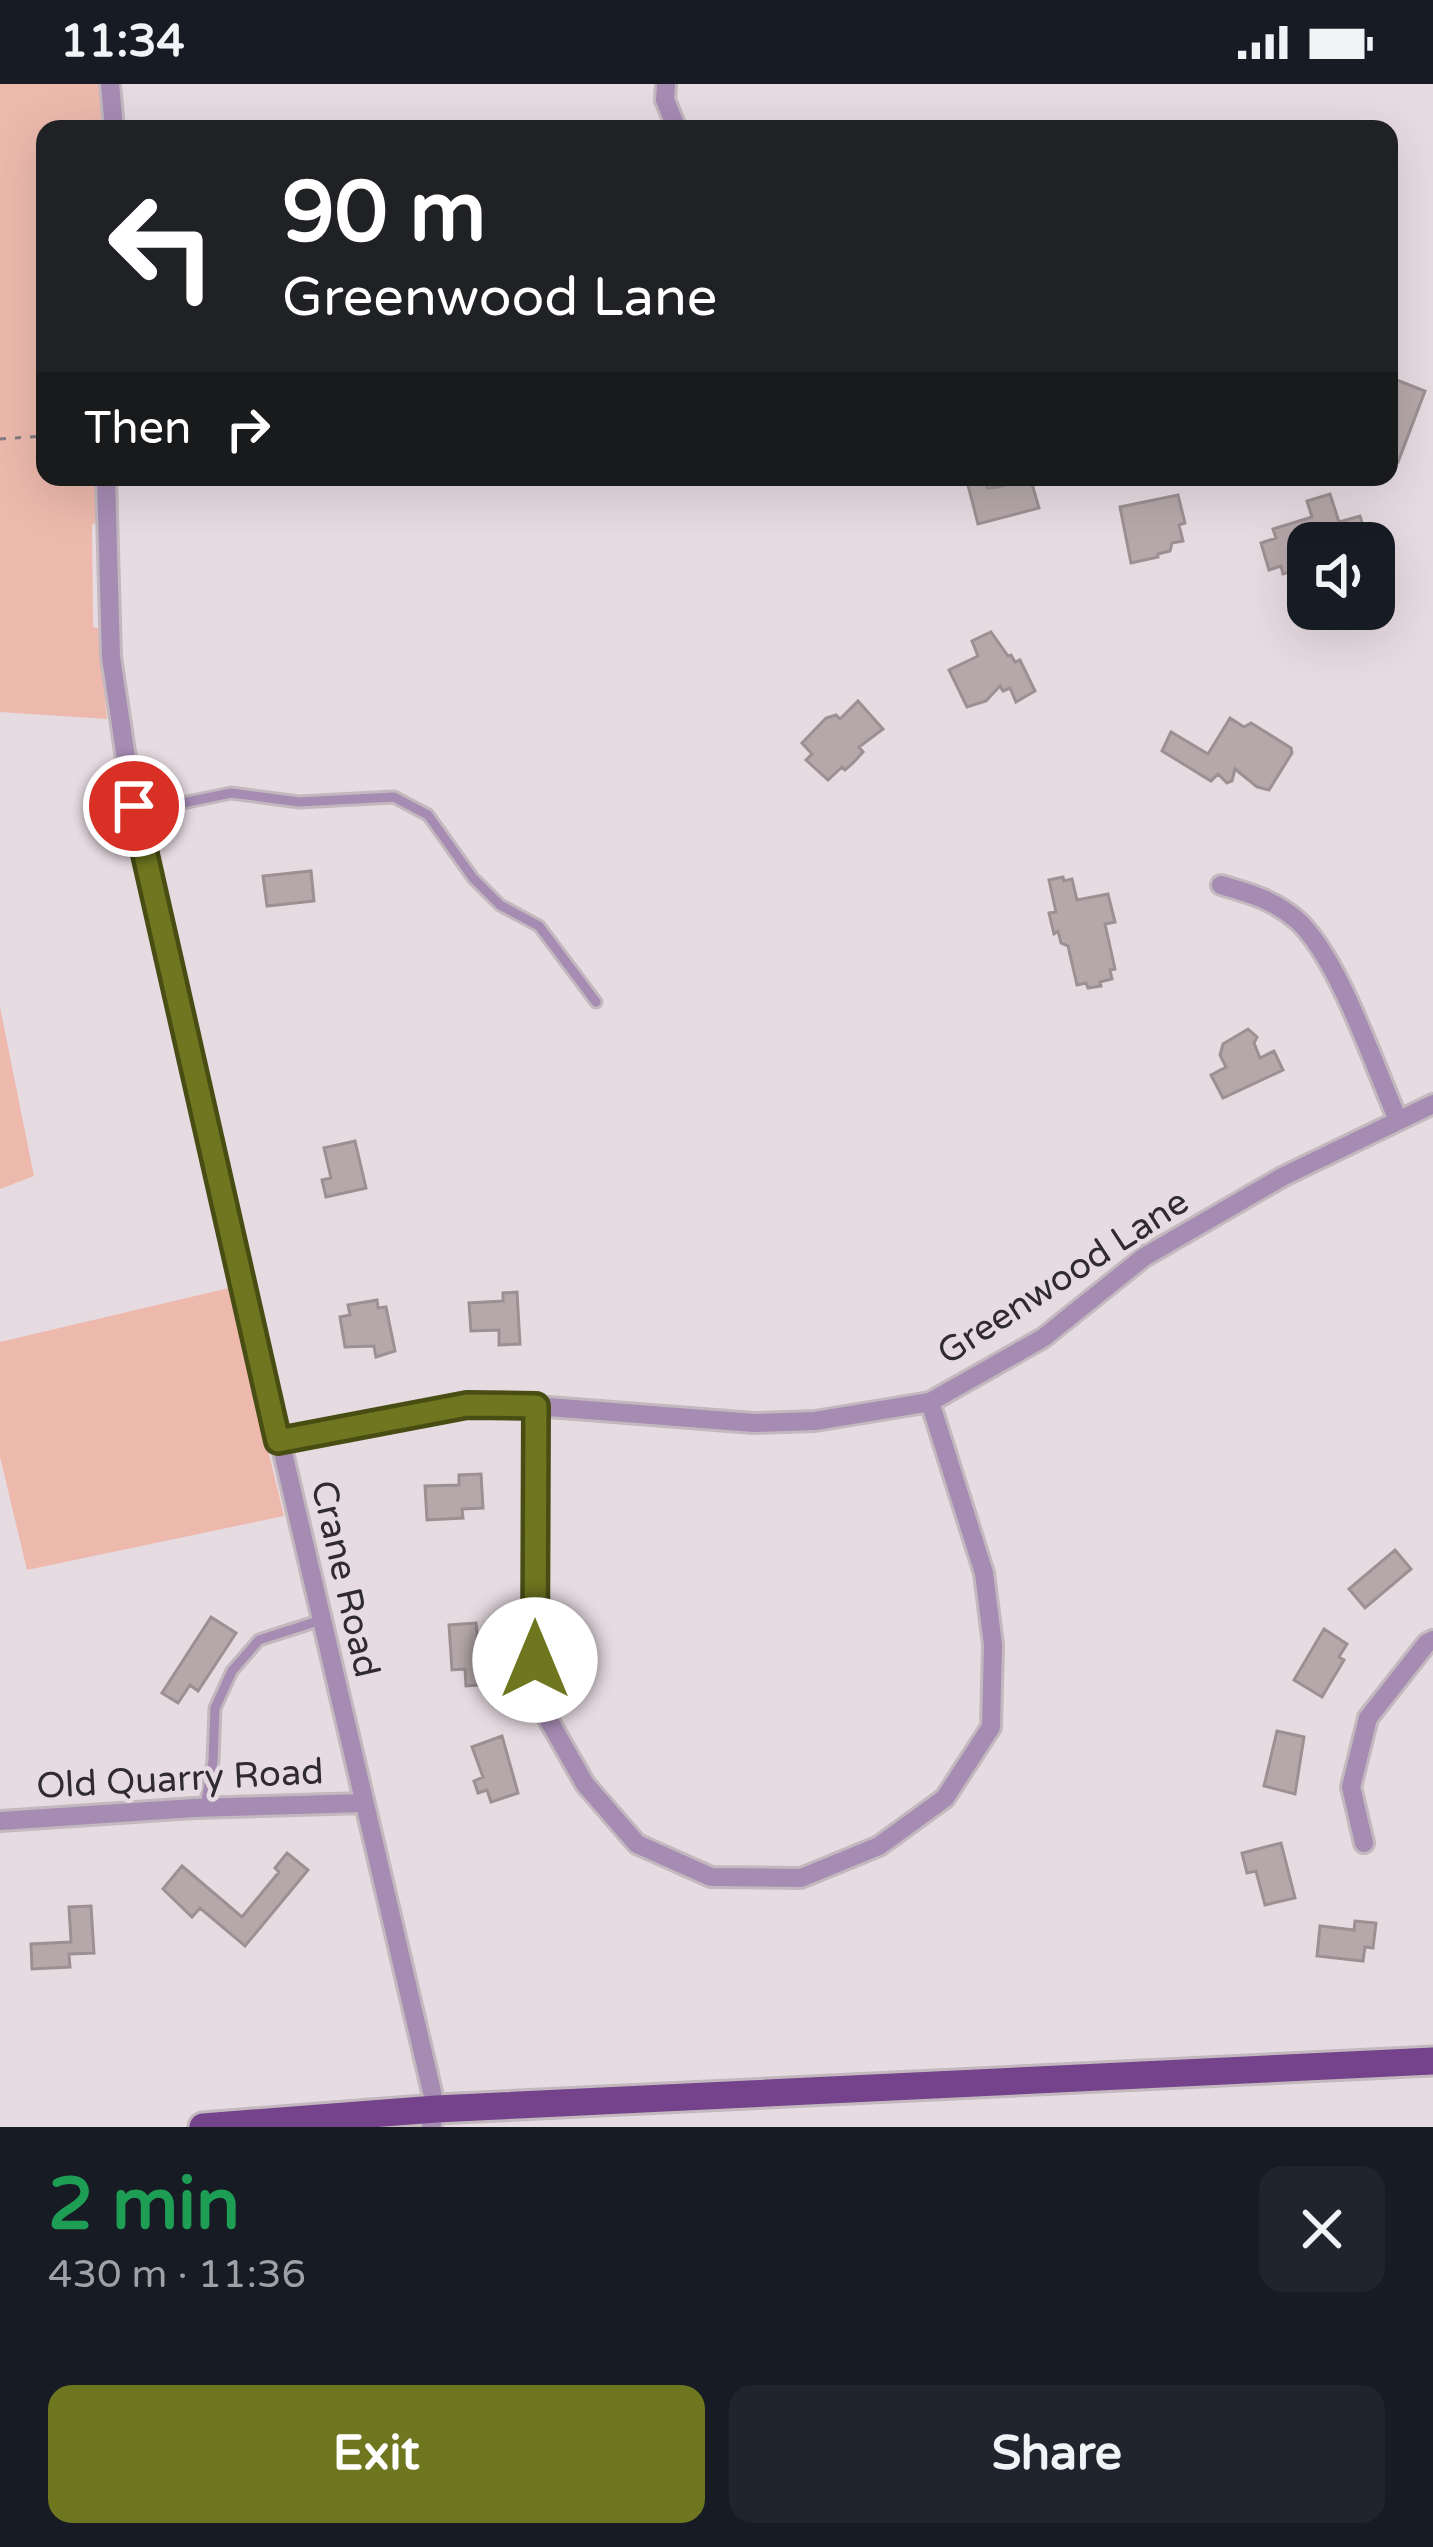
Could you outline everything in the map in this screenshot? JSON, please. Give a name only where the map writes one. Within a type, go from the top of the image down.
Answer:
[{"type":"main road","points":[[203,2127],[1433,2061]]},
{"type":"street","points":[[110,84],[113,120]]},
{"type":"street","points":[[666,84],[665,100],[673,120]]},
{"type":"street","name":"Crane Road","points":[[106,486],[111,657],[134,813],[434,2118]]},
{"type":"street","points":[[1221,886],[1263,897],[1299,922],[1332,970],[1398,1120]]},
{"type":"street","name":"Greenwood Lane","points":[[278,1441],[467,1405],[754,1423],[814,1421],[930,1402],[1043,1338],[1144,1257],[1284,1176],[1433,1104]]},
{"type":"street","points":[[536,1406],[535,1660],[548,1719],[585,1784],[638,1844],[712,1877],[801,1878],[879,1846],[945,1798],[991,1727],[993,1645],[984,1573],[930,1402]]},
{"type":"street","points":[[1364,1843],[1351,1787],[1368,1718],[1433,1640]]},
{"type":"street","name":"Old Quarry Road","points":[[0,1821],[364,1803]]},
{"type":"lane","points":[[134,813],[231,793],[298,802],[394,797],[428,814],[473,878],[500,904],[539,926],[596,1002]]},
{"type":"lane","points":[[205,1808],[215,1708],[232,1672],[259,1640],[321,1620]]},
{"type":"path","points":[[0,439],[36,437]]},
{"type":"shaded area","points":[[0,84],[98,84],[103,120],[36,120],[36,486],[101,486],[100,519],[92,525],[93,627],[98,628],[107,719],[0,712]]},
{"type":"shaded area","points":[[0,1007],[34,1176],[0,1189]]},
{"type":"shaded area","points":[[229,1288],[284,1516],[27,1570],[0,1457],[0,1342]]},
{"type":"building","points":[[1398,380],[1425,391],[1398,462]]},
{"type":"building","points":[[968,486],[1033,486],[1039,508],[978,524]]},
{"type":"building","points":[[1330,494],[1339,522],[1296,522],[1312,517],[1307,501]]},
{"type":"building","points":[[1178,495],[1185,523],[1179,525],[1183,541],[1172,543],[1170,551],[1158,557],[1131,563],[1120,507]]},
{"type":"building","points":[[1287,525],[1287,573],[1283,574],[1281,566],[1269,570],[1261,543],[1276,538],[1273,529]]},
{"type":"building","points":[[991,632],[1008,656],[1020,660],[1035,691],[1016,702],[1010,688],[1003,691],[1000,686],[986,701],[967,707],[949,670],[978,656],[972,641]]},
{"type":"building","points":[[858,701],[883,729],[859,747],[863,752],[853,763],[828,780],[806,760],[812,754],[802,743],[826,718],[836,715],[840,719]]},
{"type":"building","points":[[1230,718],[1244,727],[1251,723],[1291,748],[1269,790],[1257,787],[1235,769],[1232,781],[1227,783],[1218,774],[1211,781],[1162,751],[1171,732],[1208,754]]},
{"type":"building","points":[[311,871],[314,901],[267,906],[263,876]]},
{"type":"building","points":[[1063,877],[1064,881],[1072,879],[1077,900],[1108,894],[1115,922],[1105,924],[1115,969],[1110,970],[1112,979],[1100,982],[1101,986],[1077,985],[1068,946],[1061,943],[1058,931],[1054,934],[1049,913],[1056,912],[1049,880]]},
{"type":"building","points":[[1248,1029],[1257,1037],[1254,1043],[1260,1058],[1274,1051],[1283,1070],[1223,1098],[1211,1075],[1226,1067],[1220,1055],[1223,1044]]},
{"type":"building","points":[[355,1141],[366,1188],[326,1197],[322,1180],[331,1178],[324,1148]]},
{"type":"building","points":[[517,1292],[520,1344],[499,1345],[499,1330],[471,1331],[469,1303],[503,1301],[503,1293]]},
{"type":"building","points":[[377,1300],[378,1308],[386,1307],[395,1351],[376,1357],[374,1346],[345,1347],[340,1317],[350,1315],[348,1305]]},
{"type":"building","points":[[481,1474],[483,1508],[462,1509],[463,1518],[427,1520],[425,1486],[459,1485],[459,1475]]},
{"type":"building","points":[[1395,1550],[1411,1569],[1365,1608],[1349,1589]]},
{"type":"building","points":[[211,1617],[236,1633],[198,1691],[190,1685],[178,1703],[162,1693]]},
{"type":"building","points":[[476,1623],[479,1655],[489,1655],[492,1684],[466,1686],[465,1669],[452,1670],[449,1625]]},
{"type":"building","points":[[1324,1629],[1347,1644],[1339,1657],[1344,1660],[1322,1697],[1294,1680]]},
{"type":"building","points":[[1277,1731],[1304,1737],[1295,1794],[1264,1786]]},
{"type":"building","points":[[502,1736],[518,1793],[491,1802],[487,1790],[478,1793],[474,1781],[483,1777],[472,1747]]},
{"type":"building","points":[[1281,1843],[1295,1898],[1265,1905],[1256,1871],[1247,1873],[1242,1853]]},
{"type":"building","points":[[287,1853],[308,1870],[245,1946],[200,1908],[192,1917],[163,1889],[182,1866],[242,1917],[279,1872],[275,1868]]},
{"type":"building","points":[[91,1906],[94,1953],[69,1954],[70,1967],[32,1969],[31,1944],[71,1942],[69,1907]]},
{"type":"building","points":[[1355,1921],[1376,1923],[1373,1948],[1365,1947],[1363,1961],[1317,1956],[1320,1926],[1354,1930]]},
{"type":"route","points":[[134,806],[278,1441],[467,1405],[536,1406],[535,1660]]}]
